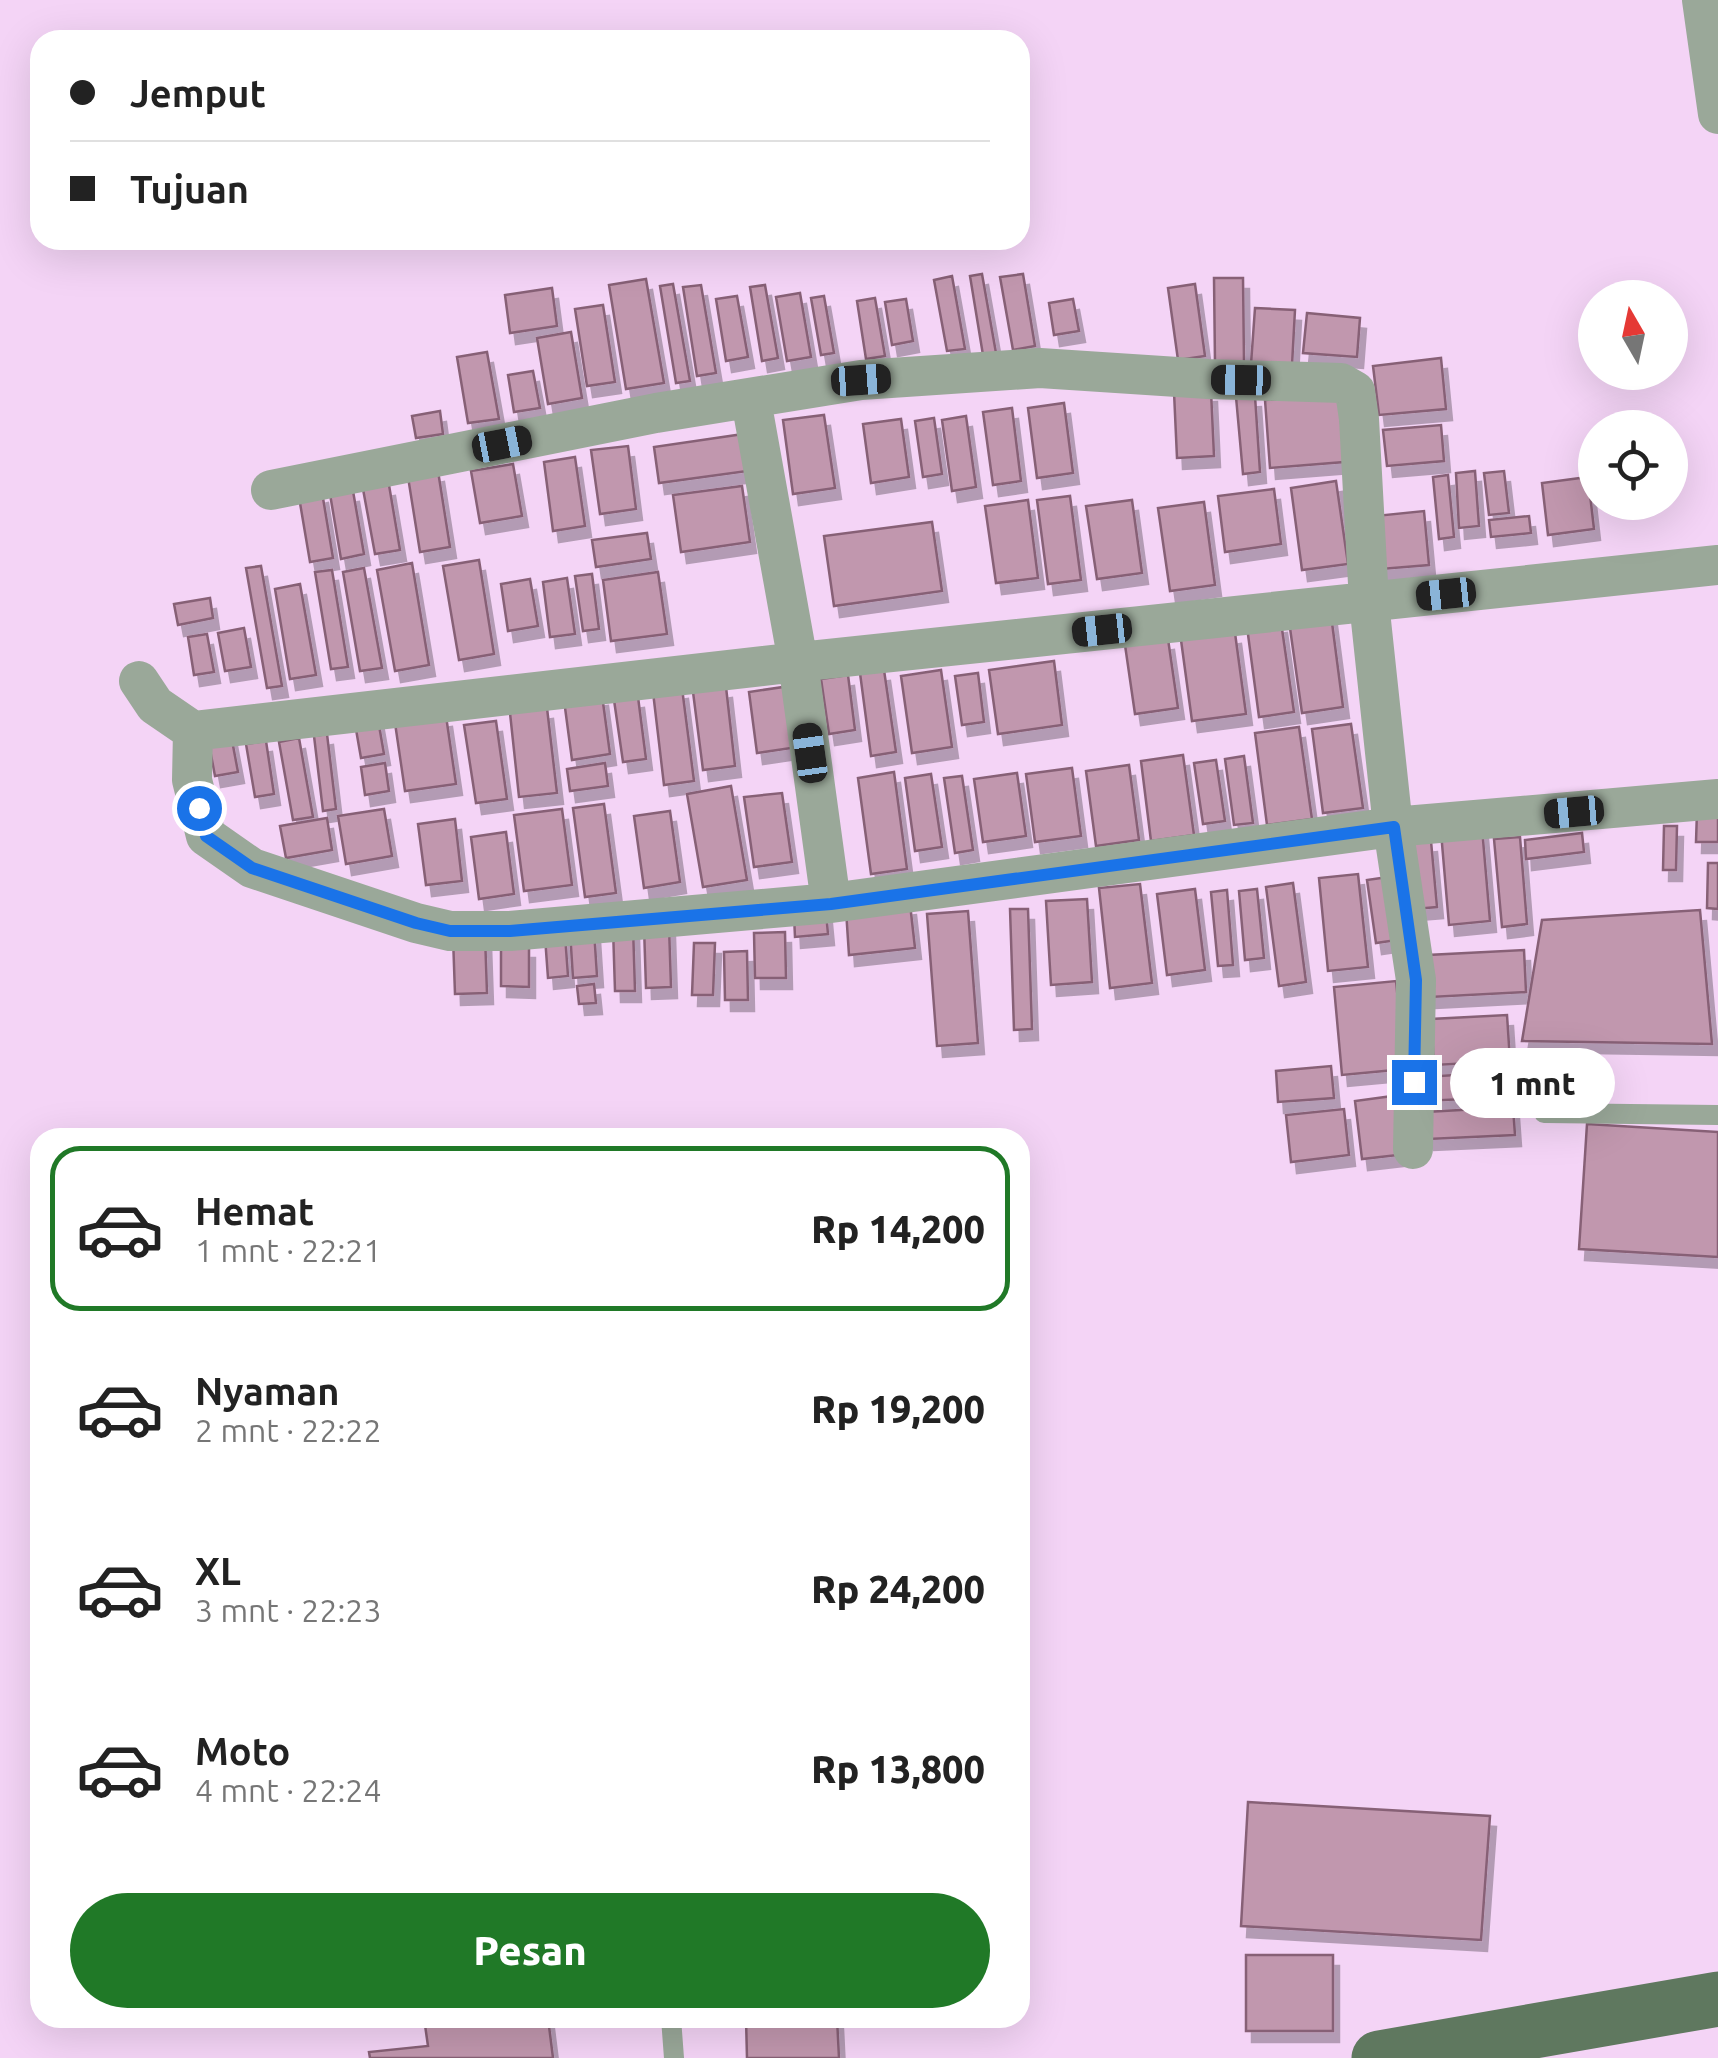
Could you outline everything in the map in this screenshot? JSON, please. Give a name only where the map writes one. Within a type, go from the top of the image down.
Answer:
[{"type":"main road","points":[[1379,2058],[1549,2043],[1718,1999]]},
{"type":"street","points":[[1694,8],[1718,114]]},
{"type":"street","points":[[271,490],[656,413],[861,380],[1040,368],[1208,380],[1341,382],[1355,391],[1359,418],[1368,602],[1416,980],[1413,1150]]},
{"type":"street","points":[[751,400],[798,662],[831,904]]},
{"type":"street","points":[[139,680],[155,706],[193,731],[798,662],[1718,565]]},
{"type":"street","points":[[193,731],[192,780],[206,836],[252,868],[450,931],[510,931],[831,904],[1394,827],[1718,799]]},
{"type":"lane","points":[[1544,1113],[1718,1115]]},
{"type":"lane","points":[[672,2028],[674,2058]]},
{"type":"building","points":[[982,274],[996,353],[983,355],[970,276]]},
{"type":"building","points":[[1023,274],[1035,346],[1013,350],[1000,277]]},
{"type":"building","points":[[952,276],[965,349],[947,351],[934,280]]},
{"type":"building","points":[[1214,278],[1243,278],[1244,362],[1215,363]]},
{"type":"building","points":[[646,279],[664,383],[626,389],[609,285]]},
{"type":"building","points":[[673,284],[690,381],[676,383],[660,286]]},
{"type":"building","points":[[1195,284],[1205,356],[1178,360],[1168,288]]},
{"type":"building","points":[[701,285],[716,373],[697,376],[683,287]]},
{"type":"building","points":[[765,285],[778,358],[762,361],[750,287]]},
{"type":"building","points":[[552,288],[557,326],[510,333],[505,295]]},
{"type":"building","points":[[800,293],[811,357],[787,361],[776,297]]},
{"type":"building","points":[[737,296],[748,357],[726,361],[716,299]]},
{"type":"building","points":[[824,296],[834,353],[821,355],[811,298]]},
{"type":"building","points":[[875,298],[885,356],[866,359],[857,301]]},
{"type":"building","points":[[906,299],[913,341],[892,345],[885,302]]},
{"type":"building","points":[[1073,299],[1079,331],[1054,335],[1049,303]]},
{"type":"building","points":[[603,305],[615,382],[587,386],[575,309]]},
{"type":"building","points":[[1255,308],[1295,310],[1292,365],[1251,364]]},
{"type":"building","points":[[1307,313],[1360,318],[1357,357],[1303,353]]},
{"type":"building","points":[[571,332],[582,398],[548,404],[537,338]]},
{"type":"building","points":[[487,352],[499,419],[468,423],[457,357]]},
{"type":"building","points":[[1441,358],[1446,409],[1379,415],[1373,366]]},
{"type":"building","points":[[533,371],[540,408],[514,412],[508,375]]},
{"type":"building","points":[[1211,391],[1214,456],[1177,458],[1174,392]]},
{"type":"building","points":[[1339,394],[1344,462],[1270,468],[1265,400]]},
{"type":"building","points":[[1255,396],[1260,472],[1243,474],[1236,397]]},
{"type":"building","points":[[1064,403],[1073,473],[1037,478],[1028,408]]},
{"type":"building","points":[[1012,408],[1021,481],[993,485],[983,412]]},
{"type":"building","points":[[440,411],[443,434],[416,438],[412,416]]},
{"type":"building","points":[[824,415],[835,488],[793,494],[783,420]]},
{"type":"building","points":[[966,416],[976,487],[952,491],[942,420]]},
{"type":"building","points":[[934,418],[942,474],[923,477],[915,421]]},
{"type":"building","points":[[901,419],[909,477],[871,483],[863,424]]},
{"type":"building","points":[[1441,425],[1444,461],[1387,466],[1383,430]]},
{"type":"building","points":[[757,432],[762,469],[659,483],[654,447]]},
{"type":"building","points":[[628,446],[636,509],[600,514],[591,450]]},
{"type":"building","points":[[575,457],[585,526],[553,531],[544,462]]},
{"type":"building","points":[[513,464],[522,516],[480,523],[471,471]]},
{"type":"building","points":[[438,471],[450,547],[420,552],[408,477]]},
{"type":"building","points":[[1475,471],[1479,526],[1459,528],[1456,473]]},
{"type":"building","points":[[1504,471],[1509,513],[1489,515],[1484,473]]},
{"type":"building","points":[[1448,475],[1454,537],[1439,539],[1433,477]]},
{"type":"building","points":[[1578,478],[1578,520],[1593,520],[1594,529],[1548,535],[1542,483]]},
{"type":"building","points":[[1336,481],[1348,564],[1302,570],[1291,488]]},
{"type":"building","points":[[389,485],[400,550],[375,554],[363,489]]},
{"type":"building","points":[[742,486],[750,542],[681,552],[673,495]]},
{"type":"building","points":[[1274,489],[1281,544],[1225,552],[1218,496]]},
{"type":"building","points":[[353,491],[364,554],[341,559],[330,494]]},
{"type":"building","points":[[322,492],[333,558],[310,562],[299,497]]},
{"type":"building","points":[[1070,496],[1081,580],[1048,584],[1037,500]]},
{"type":"building","points":[[1028,500],[1038,578],[996,583],[985,506]]},
{"type":"building","points":[[1132,500],[1142,573],[1097,579],[1086,506]]},
{"type":"building","points":[[1204,502],[1215,585],[1170,591],[1158,508]]},
{"type":"building","points":[[1424,511],[1429,565],[1381,569],[1375,516]]},
{"type":"building","points":[[1529,516],[1531,533],[1491,537],[1489,520]]},
{"type":"building","points":[[932,522],[942,591],[834,606],[824,536]]},
{"type":"building","points":[[647,533],[651,559],[596,567],[592,540]]},
{"type":"building","points":[[479,560],[494,654],[459,660],[443,566]]},
{"type":"building","points":[[412,563],[429,665],[395,671],[377,570]]},
{"type":"building","points":[[261,566],[282,686],[267,688],[246,568]]},
{"type":"building","points":[[364,568],[382,668],[360,671],[343,572]]},
{"type":"building","points":[[332,570],[348,667],[331,669],[315,572]]},
{"type":"building","points":[[658,572],[667,634],[611,641],[603,580]]},
{"type":"building","points":[[592,574],[599,629],[583,631],[575,576]]},
{"type":"building","points":[[567,578],[575,634],[550,637],[543,582]]},
{"type":"building","points":[[530,579],[538,626],[508,631],[501,584]]},
{"type":"building","points":[[300,584],[316,675],[290,679],[275,589]]},
{"type":"building","points":[[210,598],[213,618],[178,625],[174,604]]},
{"type":"building","points":[[1331,615],[1343,707],[1302,713],[1289,621]]},
{"type":"building","points":[[1281,622],[1294,712],[1259,717],[1247,627]]},
{"type":"building","points":[[244,628],[251,667],[225,671],[218,633]]},
{"type":"building","points":[[1235,633],[1246,714],[1192,721],[1181,640]]},
{"type":"building","points":[[207,634],[214,672],[194,675],[188,637]]},
{"type":"building","points":[[1168,639],[1178,708],[1135,714],[1125,645]]},
{"type":"building","points":[[1054,661],[1062,725],[998,734],[989,670]]},
{"type":"building","points":[[884,670],[896,752],[871,756],[860,673]]},
{"type":"building","points":[[941,670],[952,747],[912,753],[901,676]]},
{"type":"building","points":[[978,673],[984,722],[962,725],[955,676]]},
{"type":"building","points":[[848,675],[855,730],[829,734],[821,679]]},
{"type":"building","points":[[790,686],[798,747],[757,753],[749,692]]},
{"type":"building","points":[[726,687],[735,766],[703,770],[693,692]]},
{"type":"building","points":[[682,688],[694,781],[664,785],[653,692]]},
{"type":"building","points":[[602,695],[610,754],[572,760],[564,700]]},
{"type":"building","points":[[638,697],[646,759],[623,762],[614,700]]},
{"type":"building","points":[[547,708],[557,793],[519,797],[510,713]]},
{"type":"building","points":[[377,714],[384,754],[361,758],[354,718]]},
{"type":"building","points":[[446,716],[456,784],[405,791],[395,723]]},
{"type":"building","points":[[496,721],[507,799],[476,803],[464,725]]},
{"type":"building","points":[[1351,724],[1363,808],[1323,813],[1312,729]]},
{"type":"building","points":[[1299,727],[1312,819],[1267,825],[1255,733]]},
{"type":"building","points":[[327,734],[336,809],[323,811],[314,736]]},
{"type":"building","points":[[231,735],[238,772],[215,776],[208,739]]},
{"type":"building","points":[[299,738],[313,817],[293,820],[279,742]]},
{"type":"building","points":[[266,741],[274,794],[255,797],[246,744]]},
{"type":"building","points":[[1183,755],[1194,835],[1151,841],[1141,761]]},
{"type":"building","points":[[1244,756],[1253,823],[1234,825],[1225,759]]},
{"type":"building","points":[[1216,760],[1225,821],[1203,824],[1194,763]]},
{"type":"building","points":[[385,763],[389,791],[365,795],[361,767]]},
{"type":"building","points":[[605,763],[608,786],[570,791],[567,769]]},
{"type":"building","points":[[1129,765],[1139,840],[1096,846],[1086,771]]},
{"type":"building","points":[[1072,768],[1081,836],[1035,842],[1026,774]]},
{"type":"building","points":[[894,772],[907,869],[871,874],[858,778]]},
{"type":"building","points":[[1017,773],[1026,836],[983,842],[974,779]]},
{"type":"building","points":[[931,774],[942,847],[915,851],[905,778]]},
{"type":"building","points":[[962,776],[973,850],[955,853],[944,778]]},
{"type":"building","points":[[731,786],[747,880],[703,887],[687,794]]},
{"type":"building","points":[[782,793],[792,862],[754,867],[744,797]]},
{"type":"building","points":[[604,804],[616,893],[585,897],[573,808]]},
{"type":"building","points":[[384,809],[392,856],[346,864],[338,816]]},
{"type":"building","points":[[562,809],[572,885],[524,891],[514,815]]},
{"type":"building","points":[[670,811],[680,882],[644,888],[634,816]]},
{"type":"building","points":[[1697,811],[1718,811],[1718,842],[1696,842]]},
{"type":"building","points":[[327,818],[332,850],[286,858],[280,826]]},
{"type":"building","points":[[455,819],[462,881],[426,885],[418,824]]},
{"type":"building","points":[[1664,826],[1677,826],[1676,870],[1663,870]]},
{"type":"building","points":[[1482,828],[1490,921],[1449,925],[1441,832]]},
{"type":"building","points":[[506,832],[514,894],[479,899],[471,837]]},
{"type":"building","points":[[1582,833],[1584,852],[1526,859],[1525,840]]},
{"type":"building","points":[[1520,837],[1527,924],[1502,927],[1494,839]]},
{"type":"building","points":[[1431,841],[1437,907],[1415,909],[1409,843]]},
{"type":"building","points":[[1708,863],[1718,863],[1718,909],[1707,908]]},
{"type":"building","points":[[1358,874],[1368,967],[1328,971],[1319,878]]},
{"type":"building","points":[[1395,876],[1404,939],[1376,943],[1367,880]]},
{"type":"building","points":[[1293,883],[1306,982],[1279,986],[1266,887]]},
{"type":"building","points":[[1140,884],[1152,983],[1110,988],[1099,888]]},
{"type":"building","points":[[1195,889],[1205,970],[1167,975],[1157,894]]},
{"type":"building","points":[[1257,889],[1264,958],[1245,960],[1239,891]]},
{"type":"building","points":[[1227,890],[1233,965],[1218,966],[1211,892]]},
{"type":"building","points":[[1087,899],[1092,982],[1051,985],[1046,901]]},
{"type":"building","points":[[910,904],[915,948],[849,955],[846,910]]},
{"type":"building","points":[[1010,909],[1028,909],[1032,1029],[1014,1030]]},
{"type":"building","points":[[1700,910],[1712,1044],[1522,1041],[1542,920]]},
{"type":"building","points":[[968,911],[978,1043],[937,1046],[927,914]]},
{"type":"building","points":[[826,913],[828,934],[795,937],[794,916]]},
{"type":"building","points":[[633,926],[635,991],[615,991],[613,928]]},
{"type":"building","points":[[669,926],[671,987],[646,988],[644,927]]},
{"type":"building","points":[[594,930],[597,976],[573,978],[570,931]]},
{"type":"building","points":[[785,932],[786,978],[755,978],[754,933]]},
{"type":"building","points":[[485,935],[487,993],[455,994],[453,937]]},
{"type":"building","points":[[565,935],[568,976],[548,978],[545,937]]},
{"type":"building","points":[[694,943],[715,943],[713,995],[692,995]]},
{"type":"building","points":[[501,947],[529,947],[529,987],[501,986]]},
{"type":"building","points":[[1524,950],[1526,992],[1430,997],[1428,955]]},
{"type":"building","points":[[747,951],[748,1000],[725,1000],[724,952]]},
{"type":"building","points":[[1396,981],[1405,1069],[1342,1075],[1334,987]]},
{"type":"building","points":[[594,984],[596,1003],[579,1004],[577,986]]},
{"type":"building","points":[[1507,1015],[1510,1061],[1434,1065],[1431,1019]]},
{"type":"building","points":[[1331,1066],[1334,1098],[1278,1102],[1276,1071]]},
{"type":"building","points":[[1508,1072],[1509,1097],[1423,1101],[1422,1077]]},
{"type":"building","points":[[1400,1095],[1407,1154],[1362,1159],[1355,1101]]},
{"type":"building","points":[[1513,1107],[1515,1135],[1428,1139],[1426,1112]]},
{"type":"building","points":[[1344,1109],[1349,1155],[1291,1162],[1286,1115]]},
{"type":"building","points":[[1587,1124],[1718,1132],[1718,1257],[1579,1249]]},
{"type":"building","points":[[1248,1802],[1490,1816],[1481,1940],[1241,1926]]},
{"type":"building","points":[[1246,1955],[1333,1955],[1333,2031],[1246,2031]]},
{"type":"building","points":[[425,2028],[549,2028],[553,2058],[370,2058],[369,2052],[428,2046]]},
{"type":"building","points":[[746,2028],[838,2028],[839,2058],[747,2058]]},
{"type":"route","points":[[199,808],[206,836],[252,868],[450,931],[510,931],[831,904],[1394,827],[1416,980],[1414,1082]]}]
